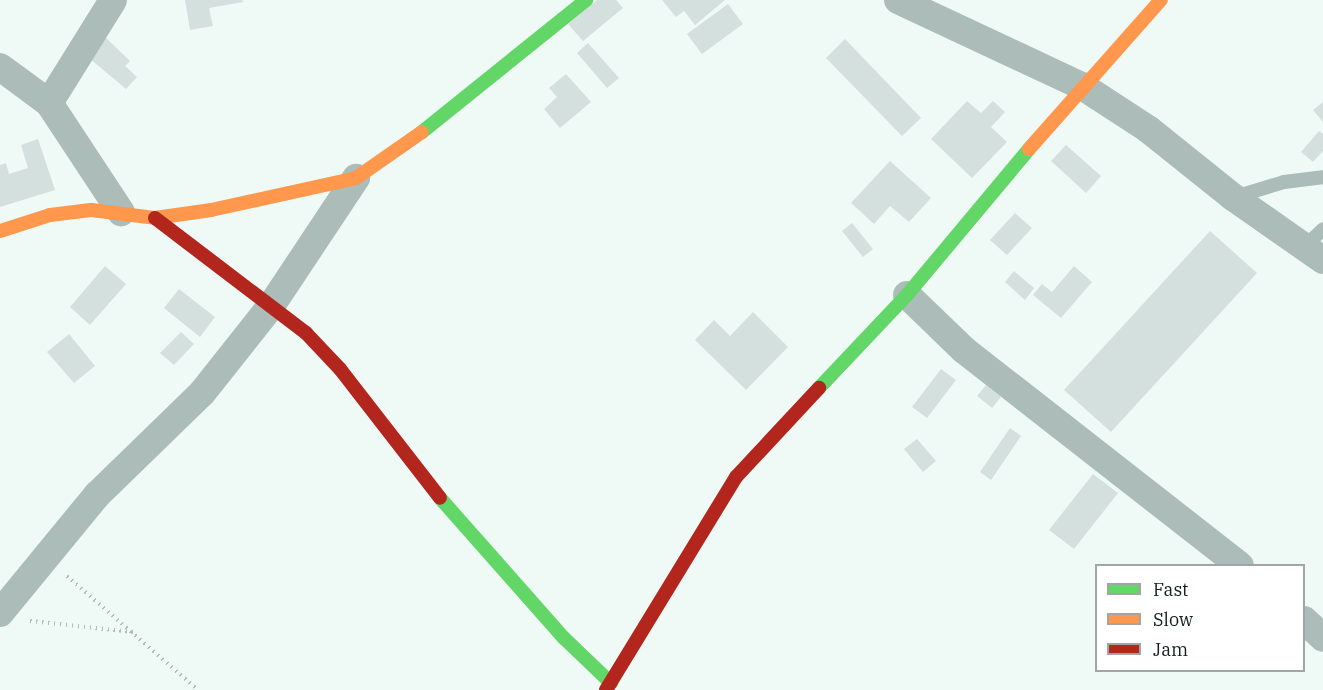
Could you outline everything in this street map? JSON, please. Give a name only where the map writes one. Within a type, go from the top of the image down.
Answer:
[{"type":"street","points":[[49,104],[113,0]]},
{"type":"street","points":[[0,231],[50,215],[91,210],[155,218],[211,210],[356,178],[397,152],[586,0]]},
{"type":"street","points":[[898,0],[1082,86],[1148,129],[1233,197],[1316,245]]},
{"type":"street","points":[[155,218],[306,333],[340,369],[442,502],[609,687],[736,477],[908,295],[1082,86],[1161,0]]},
{"type":"street","points":[[0,67],[49,104],[121,212]]},
{"type":"street","points":[[11,617],[43,556],[97,495],[202,393],[271,306],[356,178]]},
{"type":"street","points":[[908,295],[964,350],[1237,564]]},
{"type":"street","points":[[1305,621],[1323,638]]},
{"type":"lane","points":[[1233,197],[1284,182],[1323,177]]},
{"type":"path","points":[[43,556],[134,632],[198,690]]},
{"type":"path","points":[[11,617],[134,632]]},
{"type":"building","points":[[185,0],[242,0],[243,2],[209,8],[213,26],[190,30]]},
{"type":"building","points":[[597,0],[616,0],[623,8],[583,41],[568,24]]},
{"type":"building","points":[[662,0],[725,0],[695,25],[684,11],[676,17]]},
{"type":"building","points":[[728,4],[743,24],[702,54],[687,34]]},
{"type":"building","points":[[102,34],[130,61],[125,66],[137,77],[126,89],[83,53]]},
{"type":"building","points":[[845,39],[921,118],[902,136],[826,58]]},
{"type":"building","points":[[588,43],[619,78],[607,88],[577,53]]},
{"type":"building","points":[[566,74],[591,102],[560,128],[544,109],[557,97],[549,88]]},
{"type":"building","points":[[967,101],[981,113],[993,101],[1005,112],[991,127],[1007,142],[972,178],[931,139]]},
{"type":"building","points":[[1323,102],[1323,122],[1313,110]]},
{"type":"building","points":[[1319,131],[1323,134],[1323,151],[1313,162],[1301,152]]},
{"type":"building","points":[[38,139],[55,190],[0,207],[0,165],[6,163],[9,174],[28,168],[21,145]]},
{"type":"building","points":[[1066,145],[1101,176],[1086,193],[1051,161]]},
{"type":"building","points":[[890,161],[931,198],[909,222],[890,206],[874,224],[851,203]]},
{"type":"building","points":[[1015,213],[1032,228],[1007,255],[990,240]]},
{"type":"building","points":[[852,223],[873,249],[863,257],[842,231]]},
{"type":"building","points":[[1210,231],[1257,273],[1111,432],[1064,390]]},
{"type":"building","points":[[105,266],[126,284],[90,325],[70,307]]},
{"type":"building","points":[[1074,266],[1092,282],[1061,318],[1033,295],[1042,284],[1052,292]]},
{"type":"building","points":[[1014,271],[1034,288],[1025,300],[1005,282]]},
{"type":"building","points":[[179,289],[215,317],[200,337],[164,308]]},
{"type":"building","points":[[753,312],[788,347],[746,390],[695,340],[714,320],[730,336]]},
{"type":"building","points":[[181,332],[194,344],[174,365],[160,353]]},
{"type":"building","points":[[69,334],[95,366],[74,383],[47,352]]},
{"type":"building","points":[[941,369],[956,380],[927,418],[912,407]]},
{"type":"building","points":[[986,385],[1001,397],[992,408],[977,396]]},
{"type":"building","points":[[1010,428],[1021,436],[991,480],[980,472]]},
{"type":"building","points":[[917,439],[936,461],[923,472],[904,449]]},
{"type":"building","points":[[1093,474],[1118,493],[1074,549],[1049,530]]},
{"type":"traffic: fast","points":[[422,132],[586,0]]},
{"type":"traffic: fast","points":[[819,388],[907,295],[1029,149]]},
{"type":"traffic: fast","points":[[440,498],[564,638],[611,683]]},
{"type":"traffic: slow","points":[[1029,149],[1161,0]]},
{"type":"traffic: slow","points":[[0,231],[50,215],[91,210],[155,218],[211,210],[356,178],[422,132]]},
{"type":"traffic: jam","points":[[155,218],[306,333],[340,369],[440,498]]},
{"type":"traffic: jam","points":[[606,690],[736,477],[819,388]]}]
